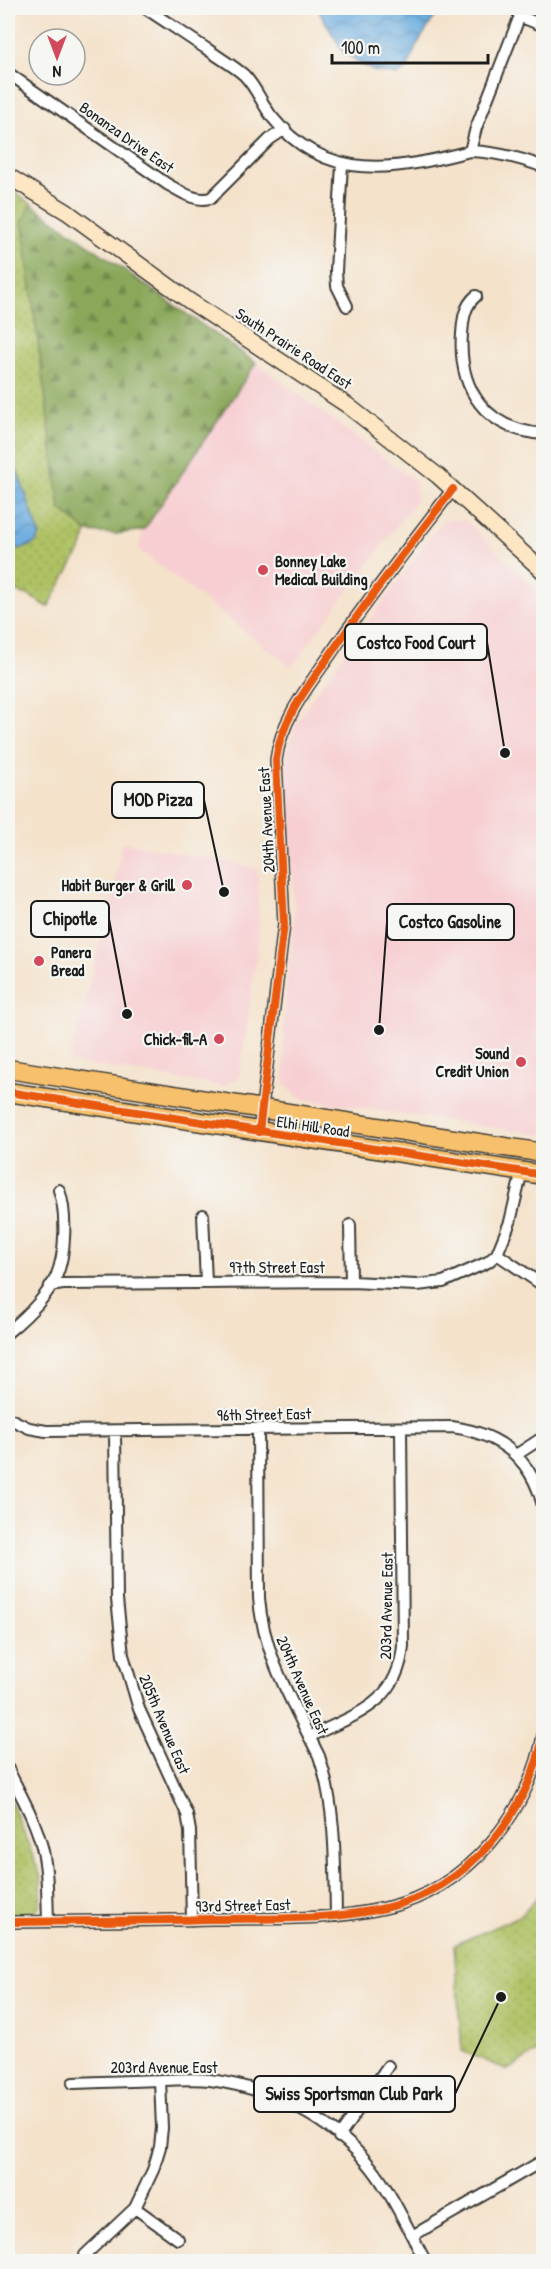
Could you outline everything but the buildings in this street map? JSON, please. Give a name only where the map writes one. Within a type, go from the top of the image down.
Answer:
[{"type":"main road","name":"South Prairie Road East","points":[[8,176],[67,212],[188,300],[347,405],[453,489],[543,572]]},
{"type":"main road","name":"Elhi Hill Road","points":[[8,1069],[543,1153]]},
{"type":"main road","name":"Elhi Hill Road","points":[[8,1092],[543,1175]]},
{"type":"street","points":[[145,8],[244,76],[273,117],[296,140],[342,165],[380,168],[405,166],[470,151],[505,155],[543,167]]},
{"type":"street","points":[[470,151],[476,128],[521,12],[543,26]]},
{"type":"street","name":"Bonanza Drive East","points":[[8,73],[167,184],[187,196],[202,200],[211,198],[270,139],[285,129]]},
{"type":"street","points":[[342,165],[336,272],[337,286],[347,306]]},
{"type":"street","points":[[476,296],[469,301],[463,328],[462,365],[469,386],[485,409],[494,417],[518,430],[543,434]]},
{"type":"street","name":"204th Avenue East","points":[[260,1132],[284,924],[276,760],[283,729],[296,705],[354,620],[453,489]]},
{"type":"street","points":[[522,1171],[510,1222],[497,1254],[543,1286]]},
{"type":"street","points":[[8,1332],[31,1310],[50,1287],[58,1267],[65,1221],[60,1190]]},
{"type":"street","points":[[203,1215],[206,1282]]},
{"type":"street","points":[[350,1225],[351,1282]]},
{"type":"street","name":"97th Street East","points":[[50,1287],[63,1284],[206,1282],[351,1282],[417,1285],[443,1282],[488,1262],[497,1254]]},
{"type":"street","name":"96th Street East","points":[[8,1418],[29,1428],[46,1431],[452,1427],[468,1429],[497,1440],[516,1455],[531,1474],[543,1511]]},
{"type":"street","name":"203rd Avenue East","points":[[309,1737],[374,1704],[387,1691],[399,1670],[403,1646],[401,1428]]},
{"type":"street","name":"204th Avenue East","points":[[258,1429],[259,1598],[262,1626],[275,1666],[324,1771],[335,1857],[336,1916]]},
{"type":"street","name":"205th Avenue East","points":[[115,1431],[117,1599],[120,1637],[127,1674],[139,1709],[187,1814],[190,1831],[192,1920]]},
{"type":"street","points":[[516,1455],[542,1438]]},
{"type":"street","name":"93rd Street East","points":[[8,1922],[336,1916],[386,1908],[406,1901],[447,1880],[468,1866],[499,1834],[518,1805],[532,1773],[543,1731]]},
{"type":"street","points":[[8,1769],[42,1845],[47,1873],[48,1921]]},
{"type":"street","points":[[339,2137],[388,2066]]},
{"type":"street","points":[[85,2255],[135,2208],[153,2170],[160,2147],[162,2128],[160,2080]]},
{"type":"street","name":"203rd Avenue East","points":[[73,2083],[209,2080],[258,2091],[298,2108],[339,2137],[371,2167],[426,2262]]},
{"type":"street","points":[[412,2236],[539,2163]]},
{"type":"street","points":[[135,2208],[178,2239]]},
{"type":"shaded area","points":[[256,363],[416,482],[415,502],[291,667],[138,549],[144,530]]},
{"type":"shaded area","points":[[443,520],[465,520],[543,596],[543,1135],[301,1099],[284,1083],[284,1013],[295,910],[286,782],[287,750],[297,722],[320,687]]},
{"type":"shaded area","points":[[122,842],[258,868],[259,937],[239,1078],[222,1086],[69,1062],[112,896]]},
{"type":"green space","points":[[8,187],[31,204],[22,221],[60,509],[87,532],[82,547],[48,607],[28,595],[8,589]]},
{"type":"green space","points":[[31,204],[256,363],[144,530],[116,534],[87,532],[60,509],[22,221]]},
{"type":"green space","points":[[8,1793],[40,1874],[40,1904],[36,1913],[8,1916]]},
{"type":"green space","points":[[543,1890],[543,2048],[508,2070],[462,2051],[454,1945],[522,1915]]},
{"type":"water","points":[[317,8],[437,8],[435,16],[416,46],[408,67],[398,75],[373,71],[344,53]]},
{"type":"water","points":[[8,414],[13,459],[40,535],[31,546],[17,549],[8,549]]},
{"type":"cycle path","points":[[259,1132],[284,924],[276,760],[283,731],[296,705],[313,680],[375,592],[453,489]]},
{"type":"cycle path","points":[[8,1092],[544,1175]]},
{"type":"cycle path","points":[[8,1922],[321,1917],[385,1908],[415,1898],[443,1884],[468,1865],[490,1843],[509,1818],[525,1791],[537,1761],[544,1731]]},
{"type":"place","name":"Bonney Lake Medical Building","points":[[263,570]]},
{"type":"place","name":"Costco Food Court","points":[[505,753]]},
{"type":"place","name":"Habit Burger & Grill","points":[[187,885]]},
{"type":"place","name":"MOD Pizza","points":[[224,892]]},
{"type":"place","name":"Panera Bread","points":[[39,961]]},
{"type":"place","name":"Chipotle","points":[[127,1014]]},
{"type":"place","name":"Costco Gasoline","points":[[379,1030]]},
{"type":"place","name":"Chick-fil-A","points":[[219,1039]]},
{"type":"place","name":"Sound Credit Union","points":[[521,1062]]},
{"type":"place","name":"Swiss Sportsman Club Park","points":[[501,1997]]}]
